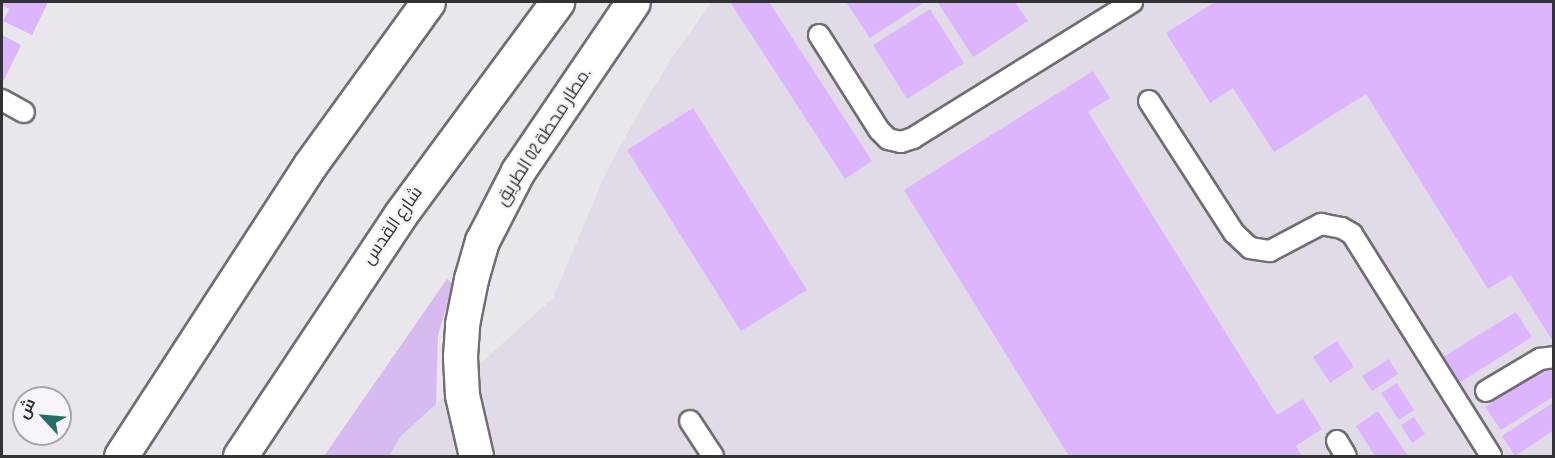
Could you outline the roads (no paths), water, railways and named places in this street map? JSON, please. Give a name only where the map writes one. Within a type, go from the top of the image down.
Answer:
[{"type":"main road","points":[[121,456],[310,165],[428,2]]},
{"type":"main road","name":"شارع القدس","points":[[240,456],[400,215],[557,2]]},
{"type":"main road","name":"مطار محطة 02 الطريق.","points":[[476,456],[462,395],[460,356],[462,324],[482,241],[518,171],[633,2]]},
{"type":"lane","points":[[819,35],[879,130],[888,139],[901,142],[913,138],[1132,2]]},
{"type":"lane","points":[[2,100],[24,112]]},
{"type":"lane","points":[[1149,101],[1234,233],[1250,248],[1270,250],[1321,224],[1342,228],[1352,234],[1491,456]]},
{"type":"lane","points":[[1486,391],[1540,358],[1554,357]]},
{"type":"lane","points":[[690,421],[713,456]]}]
